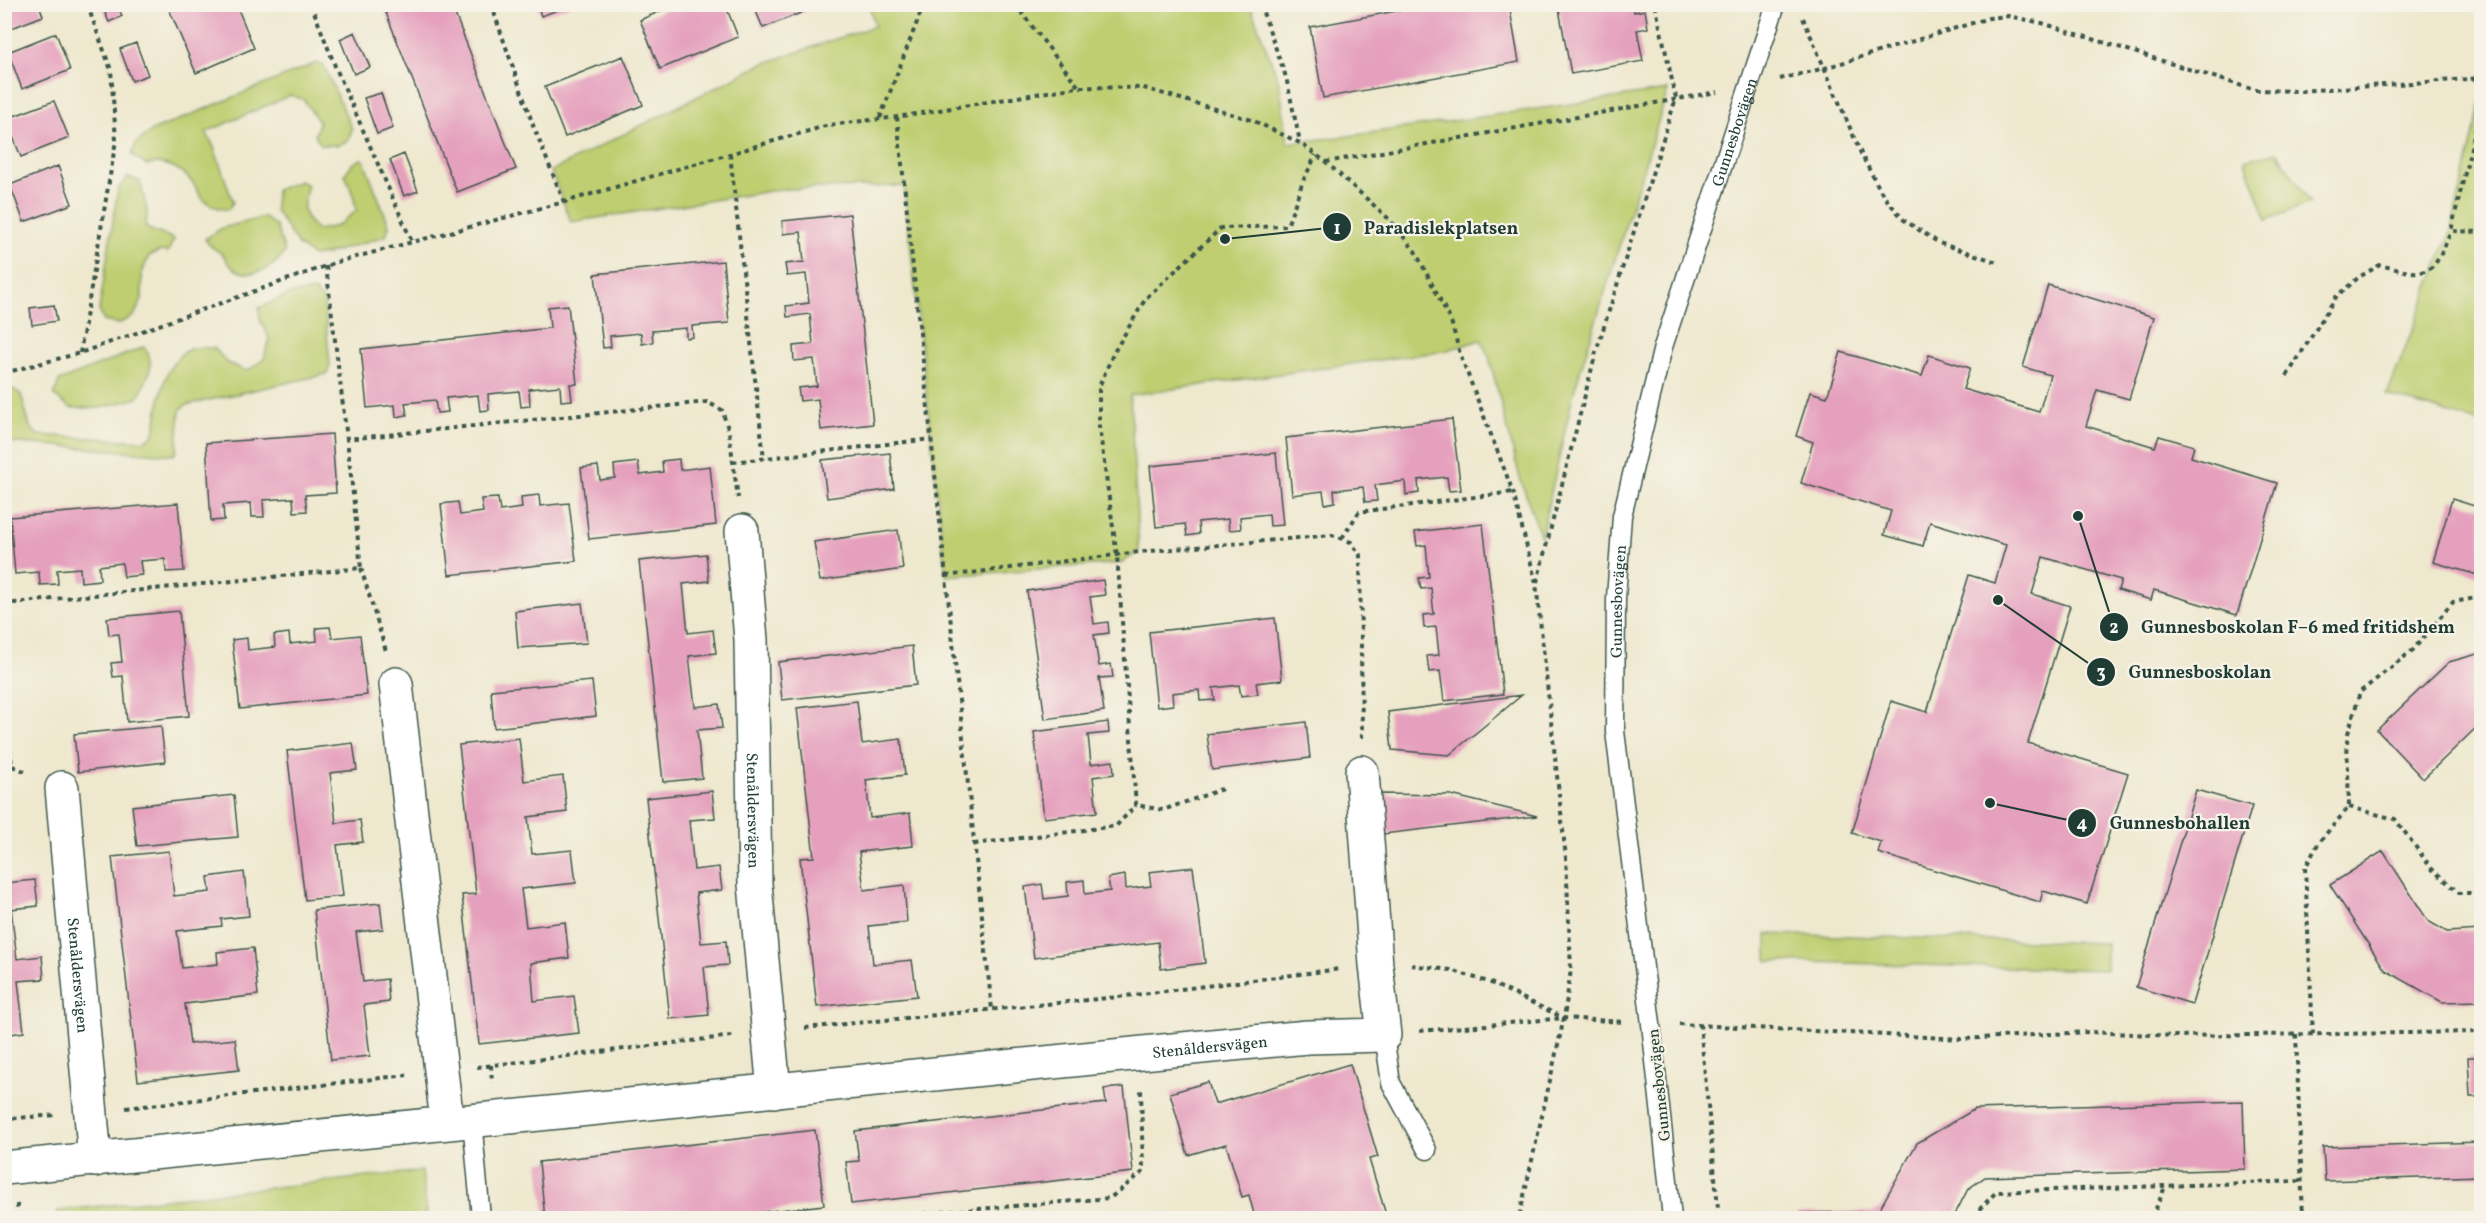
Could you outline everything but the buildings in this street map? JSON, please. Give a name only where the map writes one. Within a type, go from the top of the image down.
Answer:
[{"type":"street","name":"Stenåldersvägen","points":[[742,531],[751,640],[755,884],[774,1091]]},
{"type":"street","points":[[396,684],[459,1121]]},
{"type":"street","points":[[1362,772],[1376,964],[1384,1035]]},
{"type":"street","name":"Stenåldersvägen","points":[[62,788],[95,1160]]},
{"type":"street","name":"Stenåldersvägen","points":[[4,1168],[1141,1053],[1308,1037],[1384,1035]]},
{"type":"lane","name":"Gunnesbovägen","points":[[1672,1218],[1615,730],[1616,598],[1622,516],[1664,347],[1776,4]]},
{"type":"lane","points":[[1384,1035],[1391,1083],[1427,1150]]},
{"type":"lane","points":[[459,1121],[481,1218]]},
{"type":"path","points":[[80,353],[116,140],[111,70],[87,4]]},
{"type":"path","points":[[311,4],[412,242]]},
{"type":"path","points":[[491,4],[533,125],[564,202]]},
{"type":"path","points":[[880,118],[924,4]]},
{"type":"path","points":[[1015,4],[1078,87]]},
{"type":"path","points":[[1272,4],[1261,6],[1286,77],[1300,143]]},
{"type":"path","points":[[1536,583],[1596,352],[1676,98],[1655,4]]},
{"type":"path","points":[[2480,4],[2481,23]]},
{"type":"path","points":[[1802,15],[1883,195],[1904,220],[1939,243],[1996,262]]},
{"type":"path","points":[[1825,68],[1989,18],[2008,16],[2042,23],[2248,90],[2300,92],[2481,78]]},
{"type":"path","points":[[4,373],[80,353],[326,266],[564,202],[829,125],[897,117],[1078,87],[1144,88],[1252,120],[1300,143],[1326,162],[1389,219],[1415,251],[1451,321],[1512,492],[1536,583],[1566,858],[1571,969],[1564,1018],[1519,1218]]},
{"type":"path","points":[[1326,162],[1676,98]]},
{"type":"path","points":[[2287,376],[2336,297],[2351,284],[2380,265],[2412,273],[2428,270],[2438,262],[2451,231],[2481,102]]},
{"type":"path","points":[[897,117],[992,1010]]},
{"type":"path","points":[[730,154],[764,459]]},
{"type":"path","points":[[974,844],[1116,826],[1136,805],[1117,556],[1099,426],[1099,387],[1113,354],[1146,298],[1221,228],[1287,226],[1303,181],[1316,155]]},
{"type":"path","points":[[2451,231],[2481,232]]},
{"type":"path","points":[[326,266],[361,568],[396,684]]},
{"type":"path","points":[[347,439],[707,402],[722,410],[729,432],[742,531]]},
{"type":"path","points":[[733,462],[931,439]]},
{"type":"path","points":[[1342,538],[1359,512],[1512,492]]},
{"type":"path","points":[[946,576],[1139,552],[1332,535],[1351,542],[1360,555],[1362,772]]},
{"type":"path","points":[[4,604],[361,568]]},
{"type":"path","points":[[2313,1034],[2305,868],[2319,842],[2349,807],[2347,737],[2361,692],[2413,650],[2453,602],[2481,597]]},
{"type":"path","points":[[4,695],[12,766],[62,788]]},
{"type":"path","points":[[1136,805],[1163,810],[1222,789]]},
{"type":"path","points":[[2349,807],[2395,819],[2432,869],[2445,881],[2459,893],[2481,893]]},
{"type":"path","points":[[1384,1035],[1564,1018],[1963,1039],[2090,1032],[2174,1036],[2481,1032]]},
{"type":"path","points":[[1700,1024],[1719,1218]]},
{"type":"path","points":[[2296,1034],[2303,1218]]},
{"type":"path","points":[[870,1218],[1110,1198],[1143,1172],[1141,1053]]},
{"type":"path","points":[[1976,1218],[1979,1210],[1996,1192],[2301,1181]]},
{"type":"path","points":[[2152,1218],[2165,1187]]},
{"type":"path","points":[[2318,1218],[2338,1217]]},
{"type":"green space","points":[[869,5],[1250,5],[1279,82],[1288,143],[1668,90],[1574,391],[1541,537],[1520,478],[1489,357],[1481,340],[1444,351],[1130,395],[1139,552],[1120,563],[946,576],[904,186],[784,189],[571,222],[551,171],[762,64],[875,26]]},
{"type":"green space","points":[[316,63],[324,66],[352,129],[348,141],[338,145],[321,145],[315,135],[319,122],[304,100],[291,95],[206,132],[213,145],[233,202],[228,210],[205,201],[195,185],[177,169],[159,163],[146,165],[132,155],[136,143],[152,131]]},
{"type":"green space","points":[[2481,102],[2482,423],[2387,395],[2451,231]]},
{"type":"green space","points":[[2277,152],[2310,203],[2267,220],[2245,160]]},
{"type":"green space","points":[[361,159],[364,161],[389,225],[386,236],[313,256],[298,245],[275,210],[276,190],[299,181],[308,185],[304,198],[304,209],[311,225],[317,230],[337,226],[356,211],[345,174],[352,164]]},
{"type":"green space","points":[[128,177],[140,181],[147,210],[146,228],[174,239],[168,252],[160,251],[149,256],[142,273],[142,299],[134,316],[118,324],[104,321],[99,310],[118,189]]},
{"type":"green space","points":[[264,217],[276,226],[285,252],[280,259],[258,272],[243,273],[235,269],[205,239],[222,228]]},
{"type":"green space","points":[[314,291],[324,301],[330,366],[327,374],[186,405],[180,410],[177,451],[174,455],[5,442],[4,386],[6,385],[21,394],[30,427],[38,435],[144,441],[154,434],[163,386],[167,374],[180,355],[193,348],[214,348],[228,363],[247,371],[264,359],[269,338],[260,320],[259,308],[290,294]]},
{"type":"green space","points":[[144,347],[150,360],[150,366],[138,398],[99,408],[71,408],[54,396],[59,381]]},
{"type":"green space","points":[[1767,934],[2106,943],[2106,970],[1767,961]]},
{"type":"green space","points":[[422,1171],[427,1218],[58,1218],[57,1211]]},
{"type":"place","name":"Paradislekplatsen","points":[[1225,239]]},
{"type":"place","name":"Gunnesboskolan F–6 med fritidshem","points":[[2078,516]]},
{"type":"place","name":"Gunnesboskolan","points":[[1998,600]]},
{"type":"place","name":"Gunnesbohallen","points":[[1990,803]]}]
